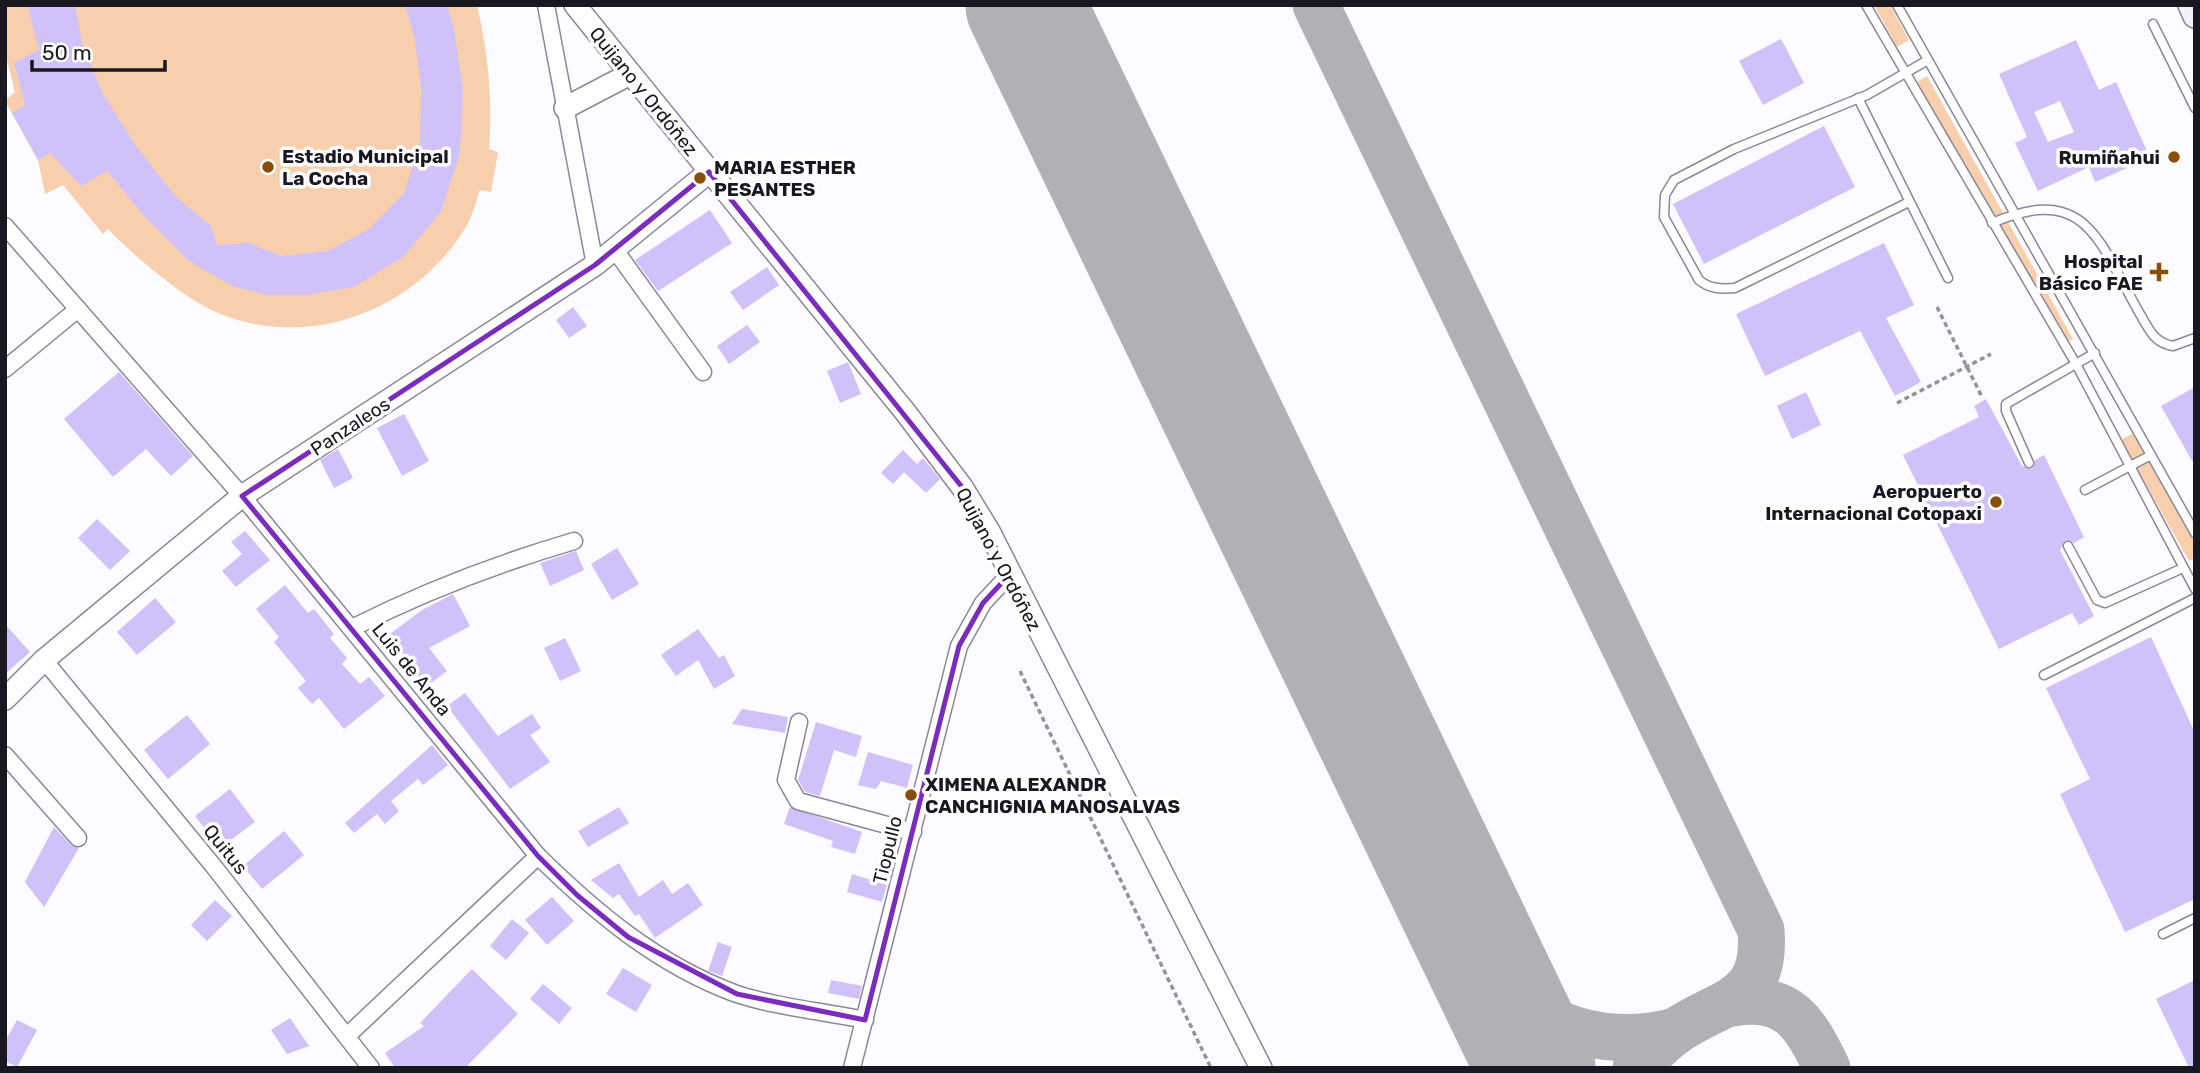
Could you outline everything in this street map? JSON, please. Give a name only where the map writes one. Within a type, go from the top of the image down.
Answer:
[{"type":"main road","points":[[2190,5],[2195,16]]},
{"type":"street","points":[[546,5],[595,265]]},
{"type":"street","name":"Quijano y Ordóñez","points":[[575,5],[906,413],[962,487],[1010,574],[1261,1068]]},
{"type":"street","points":[[565,108],[630,74]]},
{"type":"street","name":"Panzaleos","points":[[5,699],[44,660],[242,496],[595,265],[709,172]]},
{"type":"street","name":"Luis de Anda","points":[[5,226],[242,496],[538,856],[628,937],[688,972],[737,994],[865,1020]]},
{"type":"street","points":[[615,250],[703,372]]},
{"type":"street","points":[[5,369],[78,309]]},
{"type":"street","points":[[352,628],[435,587],[497,563],[574,541]]},
{"type":"street","name":"Tiopullo","points":[[852,1068],[959,646],[982,603],[1010,574]]},
{"type":"street","name":"Quitus","points":[[44,660],[348,1035],[370,1068]]},
{"type":"street","points":[[799,722],[786,780],[798,801],[913,832]]},
{"type":"street","points":[[5,755],[78,838]]},
{"type":"street","points":[[348,1035],[538,856]]},
{"type":"lane","points":[[1866,5],[2076,364],[2195,589]]},
{"type":"lane","points":[[1897,5],[2195,533]]},
{"type":"lane","points":[[2152,24],[2195,108]]},
{"type":"lane","points":[[1909,202],[1735,288],[1716,288],[1699,280],[1667,224],[1663,209],[1665,195],[1681,175],[1734,149],[1858,98],[1928,60]]},
{"type":"lane","points":[[1858,98],[1948,278]]},
{"type":"lane","points":[[1993,223],[2015,213],[2052,208],[2081,219],[2093,232],[2152,336],[2173,346],[2195,338]]},
{"type":"lane","points":[[2029,463],[2006,411],[2006,404],[2095,353]]},
{"type":"lane","points":[[2085,490],[2151,455]]},
{"type":"lane","points":[[2068,545],[2097,600],[2105,603],[2118,600],[2183,568]]},
{"type":"lane","points":[[2044,675],[2195,598]]},
{"type":"lane","points":[[2163,934],[2195,919]]},
{"type":"path","points":[[1937,307],[1982,397]]},
{"type":"path","points":[[1897,403],[1992,354]]},
{"type":"path","points":[[1020,671],[1211,1068]]},
{"type":"highlighted area","points":[[709,172],[962,487],[1010,574],[983,603],[959,646],[865,1020],[737,994],[628,937],[577,895],[538,856],[242,496],[595,265]]},
{"type":"shaded area","name":"Estadio Municipal La Cocha","points":[[6,5],[477,5],[489,77],[489,149],[498,152],[491,192],[480,190],[467,225],[446,254],[420,280],[391,300],[359,315],[324,324],[289,328],[253,324],[218,313],[190,298],[160,276],[108,229],[103,234],[63,185],[45,194],[38,160],[5,101],[15,92],[5,52]]},
{"type":"shaded area","points":[[1874,5],[1890,5],[1909,40],[1897,47]]},
{"type":"shaded area","points":[[1927,76],[2073,339],[2061,346],[1916,83]]},
{"type":"shaded area","points":[[2133,433],[2195,543],[2195,558],[2189,561],[2121,440]]},
{"type":"building","points":[[27,5],[75,5],[82,43],[103,94],[136,146],[176,197],[211,226],[217,245],[249,243],[281,256],[328,251],[370,228],[404,193],[420,144],[421,89],[415,40],[405,5],[447,5],[454,29],[463,91],[460,153],[441,212],[403,257],[354,287],[308,295],[267,295],[232,286],[189,261],[144,216],[107,171],[81,186],[50,153],[38,160],[12,113],[25,105],[14,63],[39,50]]},
{"type":"building","points":[[1781,39],[1804,83],[1763,105],[1739,61]]},
{"type":"building","points":[[2076,40],[2099,90],[2116,82],[2150,158],[2095,182],[2089,167],[2038,191],[2015,143],[2027,137],[1999,74]],"holes":[[[2060,101],[2074,132],[2048,142],[2034,112]]]},
{"type":"building","points":[[1824,126],[1855,187],[1704,264],[1673,204]]},
{"type":"building","points":[[710,210],[732,243],[658,291],[635,260]]},
{"type":"building","points":[[1884,243],[1914,305],[1886,318],[1921,382],[1895,396],[1860,331],[1765,376],[1736,314]]},
{"type":"building","points":[[767,267],[779,285],[743,310],[730,292]]},
{"type":"building","points":[[573,307],[587,326],[569,338],[556,320]]},
{"type":"building","points":[[747,325],[760,342],[729,364],[717,346]]},
{"type":"building","points":[[848,362],[861,394],[840,403],[827,371]]},
{"type":"building","points":[[119,372],[193,456],[171,476],[146,449],[113,477],[64,419]]},
{"type":"building","points":[[2195,387],[2195,466],[2161,406]]},
{"type":"building","points":[[1806,392],[1821,425],[1792,439],[1777,406]]},
{"type":"building","name":"Aeropuerto Internacional Cotopaxi","points":[[1986,399],[2022,466],[2032,469],[2035,460],[2044,455],[2084,537],[2074,543],[2066,540],[2060,550],[2094,616],[2079,625],[2072,613],[1999,649],[1903,455],[1979,417],[1974,406]]},
{"type":"building","points":[[404,414],[429,461],[402,476],[377,428]]},
{"type":"building","points":[[338,449],[353,478],[334,488],[320,460]]},
{"type":"building","points":[[903,450],[917,464],[923,458],[940,479],[926,493],[904,472],[893,484],[881,473]]},
{"type":"building","points":[[97,519],[130,551],[110,570],[78,538]]},
{"type":"building","points":[[245,531],[270,560],[236,587],[222,571],[242,554],[231,542]]},
{"type":"building","points":[[617,548],[639,584],[612,600],[591,564]]},
{"type":"building","points":[[576,551],[584,570],[550,586],[540,563]]},
{"type":"building","points":[[285,585],[308,613],[314,609],[334,634],[330,638],[347,658],[342,664],[360,684],[369,677],[385,696],[344,729],[319,698],[312,704],[298,688],[306,681],[274,642],[279,637],[256,609]]},
{"type":"building","points":[[453,594],[470,626],[429,648],[447,671],[424,688],[386,637],[422,610]]},
{"type":"building","points":[[155,598],[176,622],[137,655],[117,632]]},
{"type":"building","points":[[5,624],[30,652],[5,674]]},
{"type":"building","points":[[698,629],[719,658],[724,655],[735,676],[714,689],[698,660],[676,676],[661,655]]},
{"type":"building","points":[[2151,637],[2195,733],[2195,899],[2125,932],[2060,794],[2090,779],[2046,688]]},
{"type":"building","points":[[565,638],[581,671],[560,681],[544,648]]},
{"type":"building","points":[[465,693],[498,736],[532,714],[541,728],[530,735],[550,762],[510,789],[447,706]]},
{"type":"building","points":[[742,709],[788,717],[785,733],[732,724]]},
{"type":"building","points":[[187,715],[210,744],[168,779],[144,750]]},
{"type":"building","points":[[816,722],[862,736],[856,757],[834,750],[820,796],[805,792],[798,780]]},
{"type":"building","points":[[432,745],[448,765],[423,785],[418,779],[391,801],[399,811],[385,824],[377,814],[354,833],[345,823]]},
{"type":"building","points":[[868,752],[913,765],[907,788],[881,781],[876,789],[858,785]]},
{"type":"building","points":[[230,789],[255,822],[220,848],[195,816]]},
{"type":"building","points":[[619,807],[629,823],[588,847],[578,831]]},
{"type":"building","points":[[790,807],[862,832],[855,854],[831,847],[833,841],[784,824]]},
{"type":"building","points":[[54,827],[71,845],[79,848],[44,907],[25,882]]},
{"type":"building","points":[[284,831],[304,855],[262,889],[243,866]]},
{"type":"building","points":[[619,863],[639,897],[663,880],[672,894],[688,883],[703,905],[655,938],[639,914],[635,916],[619,894],[613,898],[591,880]]},
{"type":"building","points":[[852,874],[887,885],[882,902],[847,892]]},
{"type":"building","points":[[552,897],[574,921],[547,945],[525,920]]},
{"type":"building","points":[[215,900],[232,916],[207,941],[191,925]]},
{"type":"building","points":[[512,919],[529,933],[506,960],[490,946]]},
{"type":"building","points":[[718,942],[732,947],[722,976],[708,971]]},
{"type":"building","points":[[623,968],[652,985],[636,1012],[606,994]]},
{"type":"building","points":[[472,969],[518,1014],[465,1068],[395,1068],[385,1053],[424,1026],[420,1023]]},
{"type":"building","points":[[831,980],[862,986],[859,999],[828,993]]},
{"type":"building","points":[[2195,980],[2195,1068],[2189,1068],[2156,999]]},
{"type":"building","points":[[543,984],[572,1008],[559,1024],[530,999]]},
{"type":"building","points":[[290,1018],[309,1046],[287,1054],[271,1030]]},
{"type":"building","points":[[17,1020],[37,1030],[17,1067],[5,1061],[5,1041]]},
{"type":"taxiway","points":[[1316,5],[1761,930],[1761,954],[1757,972],[1749,986],[1738,996],[1671,1035],[1636,1068]]},
{"type":"taxiway","points":[[1470,932],[1506,987],[1524,1003],[1563,1026],[1607,1037],[1653,1036],[1676,1031]]},
{"type":"taxiway","points":[[1733,1003],[1768,1003],[1793,1015],[1811,1038],[1827,1068]]},
{"type":"runway","points":[[1025,5],[1536,1068]]},
{"type":"place","name":"Rumiñahui","points":[[2174,157]]},
{"type":"place","name":"Estadio Municipal La Cocha","points":[[268,167]]},
{"type":"place","name":"MARIA ESTHER PESANTES","points":[[700,178]]},
{"type":"place","name":"Hospital Básico FAE","points":[[2159,272]]},
{"type":"place","name":"Aeropuerto Internacional Cotopaxi","points":[[1996,502]]},
{"type":"place","name":"XIMENA ALEXANDR CANCHIGNIA MANOSALVAS","points":[[911,795]]}]
